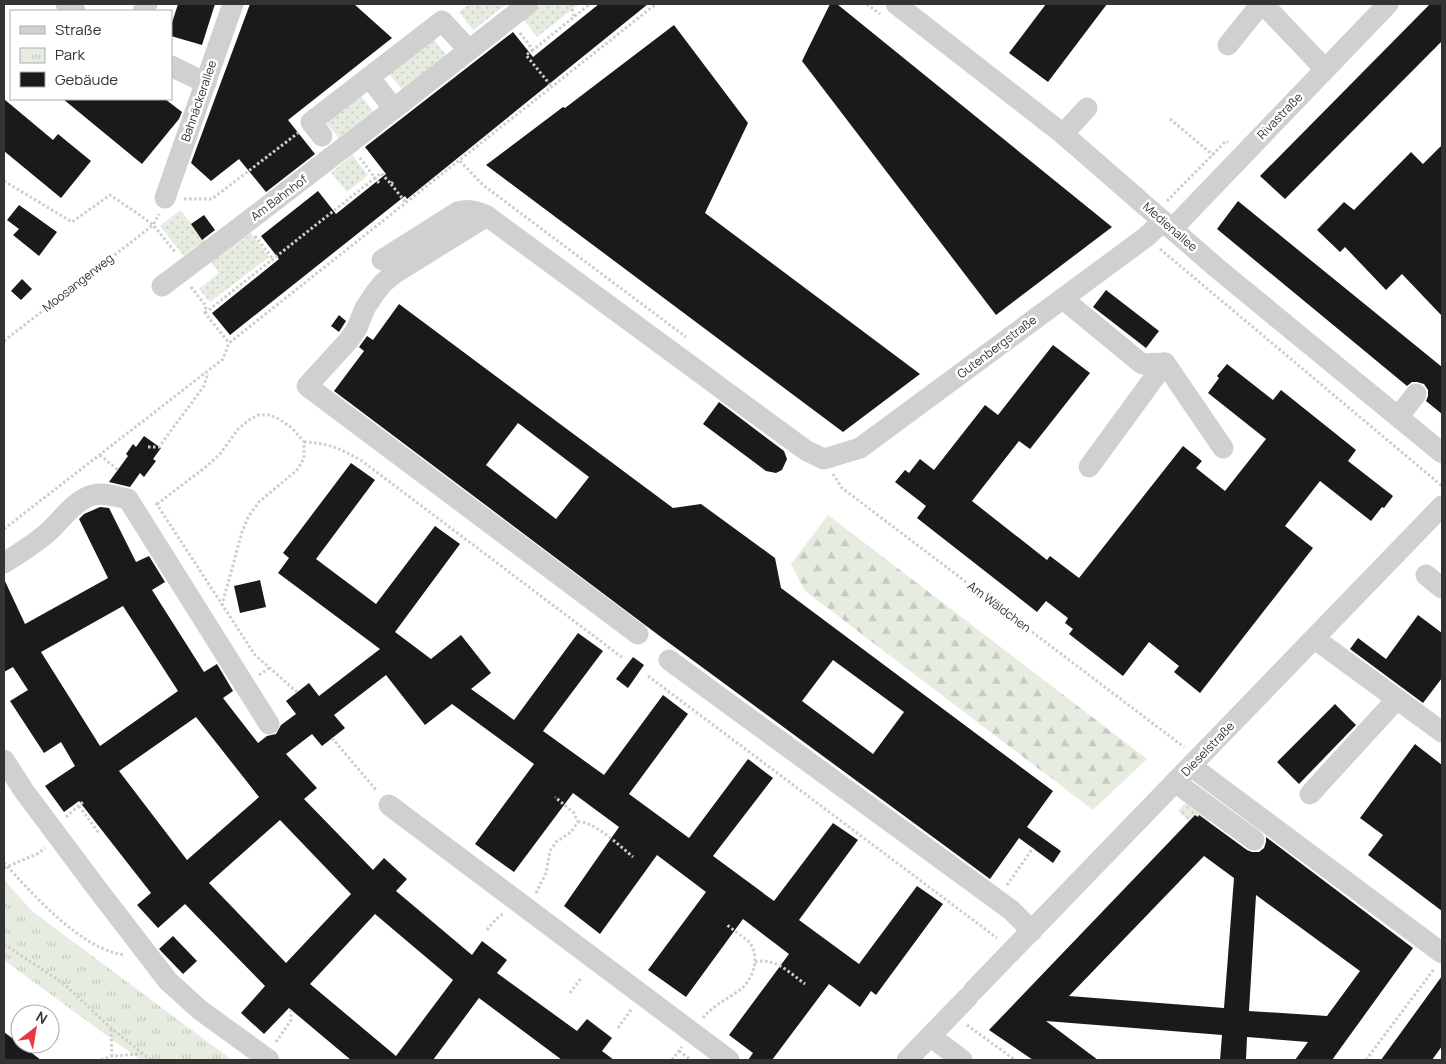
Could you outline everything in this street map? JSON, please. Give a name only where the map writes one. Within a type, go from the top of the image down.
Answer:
[{"type":"street","name":"Bahnäckerallee","points":[[165,198],[233,4]]},
{"type":"street","name":"Am Bahnhof","points":[[162,286],[336,154],[528,4]]},
{"type":"street","name":"Medienallee","points":[[896,4],[1063,134],[1218,269],[1442,453]]},
{"type":"street","points":[[1228,45],[1262,4],[1325,70]]},
{"type":"street","name":"Rivastraße","points":[[1167,225],[1229,169],[1388,4]]},
{"type":"street","points":[[336,154],[314,135],[369,77],[442,20],[469,50]]},
{"type":"street","points":[[172,66],[206,82]]},
{"type":"street","points":[[369,77],[394,109]]},
{"type":"street","points":[[1063,134],[1087,108]]},
{"type":"street","points":[[382,260],[458,212],[472,210],[487,216],[793,441],[807,451],[824,459]]},
{"type":"street","points":[[487,216],[395,273],[383,283],[370,300],[357,328],[349,340],[307,386],[638,634]]},
{"type":"street","name":"Gutenbergstraße","points":[[824,459],[860,448],[1146,237],[1167,225]]},
{"type":"street","points":[[1063,299],[1142,364],[1164,363]]},
{"type":"street","points":[[1164,363],[1223,448]]},
{"type":"street","points":[[1089,467],[1164,363]]},
{"type":"street","points":[[1399,416],[1416,394]]},
{"type":"street","points":[[4,563],[45,535],[72,508],[88,497],[94,494],[101,494],[128,499],[269,724]]},
{"type":"street","name":"Dieselstraße","points":[[906,1060],[1175,782],[1188,757],[1315,639],[1442,506]]},
{"type":"street","points":[[1315,639],[1442,732]]},
{"type":"street","points":[[669,660],[1011,910],[1032,931]]},
{"type":"street","points":[[1310,794],[1396,700]]},
{"type":"street","points":[[1188,757],[1439,959]]},
{"type":"street","points":[[4,760],[24,791],[168,981],[200,1010],[267,1059]]},
{"type":"street","points":[[1175,782],[1254,840]]},
{"type":"street","points":[[390,805],[728,1060]]},
{"type":"street","points":[[930,1036],[962,1060]]},
{"type":"path","points":[[570,4],[574,17]]},
{"type":"path","points":[[552,87],[534,68],[526,55],[590,4]]},
{"type":"path","points":[[4,529],[223,359],[229,343],[656,4]]},
{"type":"path","points":[[516,29],[533,50]]},
{"type":"path","points":[[1170,119],[1229,169]]},
{"type":"path","points":[[165,198],[212,200],[314,135]]},
{"type":"path","points":[[1159,200],[1166,202],[1226,141],[1228,142]]},
{"type":"path","points":[[358,156],[379,183]]},
{"type":"path","points":[[205,313],[382,173],[392,183],[406,203]]},
{"type":"path","points":[[4,181],[72,222],[110,195],[137,213],[152,226],[206,306],[205,313],[229,343]]},
{"type":"path","points":[[245,223],[273,260]]},
{"type":"path","name":"Moosangerweg","points":[[4,341],[152,226]]},
{"type":"path","points":[[1146,237],[1442,486]]},
{"type":"path","points":[[215,325],[219,322]]},
{"type":"path","points":[[148,447],[159,447],[204,386],[207,376],[205,373]]},
{"type":"path","points":[[157,504],[207,466],[220,454],[238,429],[258,415],[269,415],[278,419],[292,428],[304,442],[304,458],[297,470],[260,502],[248,517],[242,532],[222,605]]},
{"type":"path","points":[[304,442],[321,442],[338,448],[362,461],[623,658]]},
{"type":"path","points":[[100,455],[118,470]]},
{"type":"path","name":"Am Wäldchen","points":[[824,459],[842,488],[1188,757]]},
{"type":"path","points":[[150,498],[157,504],[255,656],[297,692]]},
{"type":"path","points":[[648,676],[997,938]]},
{"type":"path","points":[[332,738],[390,805]]},
{"type":"path","points":[[555,797],[574,814],[578,822]]},
{"type":"path","points":[[6,867],[37,854],[44,849],[54,831],[84,801]]},
{"type":"path","points":[[79,806],[100,833]]},
{"type":"path","points":[[578,822],[595,827],[634,857]]},
{"type":"path","points":[[526,908],[546,873],[550,851],[556,842],[571,832],[578,822]]},
{"type":"path","points":[[996,899],[1033,848]]},
{"type":"path","points":[[4,863],[38,901],[67,926],[99,947],[122,955],[130,955],[144,949]]},
{"type":"path","points":[[672,1060],[712,1009],[742,989],[752,974],[755,962],[751,946],[748,941],[726,924]]},
{"type":"path","points":[[4,944],[64,984],[141,1054],[151,1060]]},
{"type":"path","points":[[1366,1060],[1439,959]]},
{"type":"path","points":[[755,962],[764,960],[775,963],[805,984]]},
{"type":"path","points":[[570,993],[582,977]]},
{"type":"path","points":[[267,1059],[291,1020],[291,1010]]},
{"type":"path","points":[[952,1014],[1015,1060]]},
{"type":"path","points":[[112,1028],[112,1058]]},
{"type":"path","points":[[679,1051],[691,1060]]},
{"type":"path","points":[[101,1060],[141,1054]]},
{"type":"green space","points":[[469,4],[507,4],[473,30],[459,12]]},
{"type":"green space","points":[[542,4],[579,4],[537,37],[523,19]]},
{"type":"green space","points":[[432,37],[447,56],[403,91],[388,72]]},
{"type":"green space","points":[[358,92],[373,111],[339,138],[324,120]]},
{"type":"green space","points":[[352,155],[368,175],[347,192],[331,173]]},
{"type":"green space","points":[[180,210],[208,244],[201,249],[198,245],[184,256],[160,226]]},
{"type":"green space","points":[[248,229],[269,257],[210,302],[199,289],[219,273],[210,260]]},
{"type":"green space","points":[[828,515],[1147,759],[1093,810],[805,591],[791,564]]},
{"type":"green space","points":[[1186,802],[1211,820],[1207,824],[1195,815],[1189,821],[1178,811]]},
{"type":"green space","points":[[4,880],[32,911],[232,1060],[140,1060],[4,960]]},
{"type":"building","points":[[178,4],[215,4],[202,45],[172,36],[172,23]]},
{"type":"building","points":[[250,4],[354,4],[392,38],[288,120],[315,154],[266,192],[239,159],[211,181],[191,163]]},
{"type":"building","points":[[599,4],[648,4],[407,199],[405,196],[230,335],[212,313],[279,259],[261,236],[318,191],[336,214],[386,174],[365,147],[513,32],[533,57]]},
{"type":"building","points":[[830,4],[837,4],[1112,227],[996,315],[802,61]]},
{"type":"building","points":[[1046,4],[1107,4],[1048,82],[1009,53]]},
{"type":"building","points":[[1430,4],[1442,4],[1442,41],[1285,199],[1260,176]]},
{"type":"building","points":[[674,25],[748,123],[705,213],[920,374],[843,432],[486,165]]},
{"type":"building","points":[[4,99],[53,140],[58,134],[91,161],[61,198],[4,151]]},
{"type":"building","points":[[64,100],[166,100],[182,112],[179,119],[142,164]]},
{"type":"building","points":[[1442,145],[1442,316],[1402,274],[1386,290],[1345,247],[1340,252],[1317,230],[1344,202],[1354,210],[1411,152],[1423,164]]},
{"type":"building","points":[[1238,201],[1442,367],[1442,414],[1426,401],[1428,390],[1424,384],[1412,382],[1407,386],[1217,229]]},
{"type":"building","points":[[19,205],[57,232],[39,256],[13,235],[19,229],[7,220]]},
{"type":"building","points":[[204,215],[215,230],[202,240],[191,224]]},
{"type":"building","points":[[22,279],[32,289],[21,300],[11,291]]},
{"type":"building","points":[[1106,290],[1159,331],[1146,348],[1093,307]]},
{"type":"building","points":[[399,304],[673,508],[701,504],[775,558],[781,588],[1053,791],[1027,827],[1061,851],[1053,863],[1019,838],[990,879],[657,634],[334,391],[364,351],[359,347],[367,336],[373,340]],"holes":[[[518,423],[589,477],[556,519],[486,465]],[[833,660],[904,712],[873,754],[802,701]]]},
{"type":"building","points":[[339,315],[346,321],[339,332],[331,326]]},
{"type":"building","points":[[1053,345],[1090,373],[1030,449],[1019,441],[972,501],[1047,560],[1050,556],[1079,578],[1183,446],[1202,461],[1196,468],[1225,491],[1266,439],[1208,393],[1219,378],[1217,376],[1227,364],[1273,400],[1281,390],[1356,450],[1348,461],[1393,496],[1371,521],[1320,481],[1285,526],[1313,548],[1200,693],[1174,672],[1179,666],[1149,642],[1123,676],[1069,634],[1073,629],[1065,623],[1068,618],[1046,601],[1037,612],[917,518],[926,506],[895,482],[905,470],[909,473],[920,459],[934,470],[985,405],[998,415]]},
{"type":"building","points":[[719,402],[784,451],[787,459],[782,470],[776,473],[766,471],[703,424]]},
{"type":"building","points":[[144,436],[161,448],[153,459],[156,461],[144,477],[140,473],[130,487],[109,482],[128,456],[126,454],[133,444],[136,447]]},
{"type":"building","points":[[351,463],[375,480],[316,559],[376,604],[435,526],[460,544],[395,632],[431,659],[461,635],[491,673],[471,689],[514,720],[578,633],[603,651],[543,731],[604,775],[663,695],[688,714],[629,794],[689,838],[748,759],[773,778],[713,856],[774,901],[833,823],[858,840],[799,920],[859,964],[917,886],[943,904],[876,995],[871,991],[860,1007],[829,984],[772,1060],[748,1060],[753,1053],[729,1035],[789,954],[743,919],[686,997],[648,970],[706,892],[657,855],[600,934],[564,906],[619,827],[573,793],[514,872],[475,844],[534,764],[452,704],[425,725],[386,675],[334,715],[345,728],[322,746],[312,734],[286,754],[317,788],[304,799],[373,870],[384,858],[407,879],[396,891],[472,955],[482,941],[507,960],[497,973],[577,1031],[587,1019],[612,1038],[602,1051],[614,1060],[562,1060],[479,998],[433,1060],[351,1060],[289,1008],[264,1034],[241,1013],[265,986],[185,904],[158,928],[137,905],[151,893],[79,801],[64,812],[45,786],[75,766],[61,742],[44,753],[10,701],[28,690],[13,667],[4,672],[4,579],[25,624],[108,578],[79,519],[84,514],[100,507],[109,508],[136,562],[149,556],[165,582],[152,590],[204,672],[217,664],[233,691],[223,698],[258,743],[267,736],[276,734],[281,725],[296,714],[286,701],[309,683],[319,696],[380,649],[278,573],[289,558],[283,553]],"holes":[[[123,606],[178,691],[100,746],[41,652]],[[196,717],[259,797],[187,860],[119,771]],[[280,820],[351,894],[286,963],[209,883]],[[375,914],[453,980],[396,1056],[310,984]]]},
{"type":"building","points":[[260,580],[266,607],[240,613],[234,586]]},
{"type":"building","points":[[1418,615],[1442,633],[1442,678],[1423,703],[1350,649],[1358,638],[1386,659]]},
{"type":"building","points":[[633,657],[644,665],[628,688],[616,679]]},
{"type":"building","points":[[1335,704],[1356,725],[1299,784],[1277,762]]},
{"type":"building","points":[[1415,744],[1442,765],[1442,911],[1368,855],[1383,835],[1360,818]]},
{"type":"building","points":[[1195,815],[1198,817],[1199,815],[1252,852],[1259,852],[1264,848],[1266,837],[1413,948],[1332,1060],[1295,1060],[1308,1042],[1247,1037],[1246,1060],[1220,1060],[1222,1035],[1046,1021],[1098,1060],[1033,1060],[989,1030]],"holes":[[[1204,856],[1234,878],[1224,1008],[1069,996]],[[1256,895],[1360,971],[1327,1016],[1249,1011]]]},
{"type":"building","points":[[173,936],[197,961],[183,974],[159,949]]},
{"type":"building","points":[[1442,976],[1442,1046],[1432,1060],[1381,1060]]},
{"type":"building","points":[[4,1032],[10,1037],[10,1054],[33,1054],[41,1060],[4,1060]]}]
